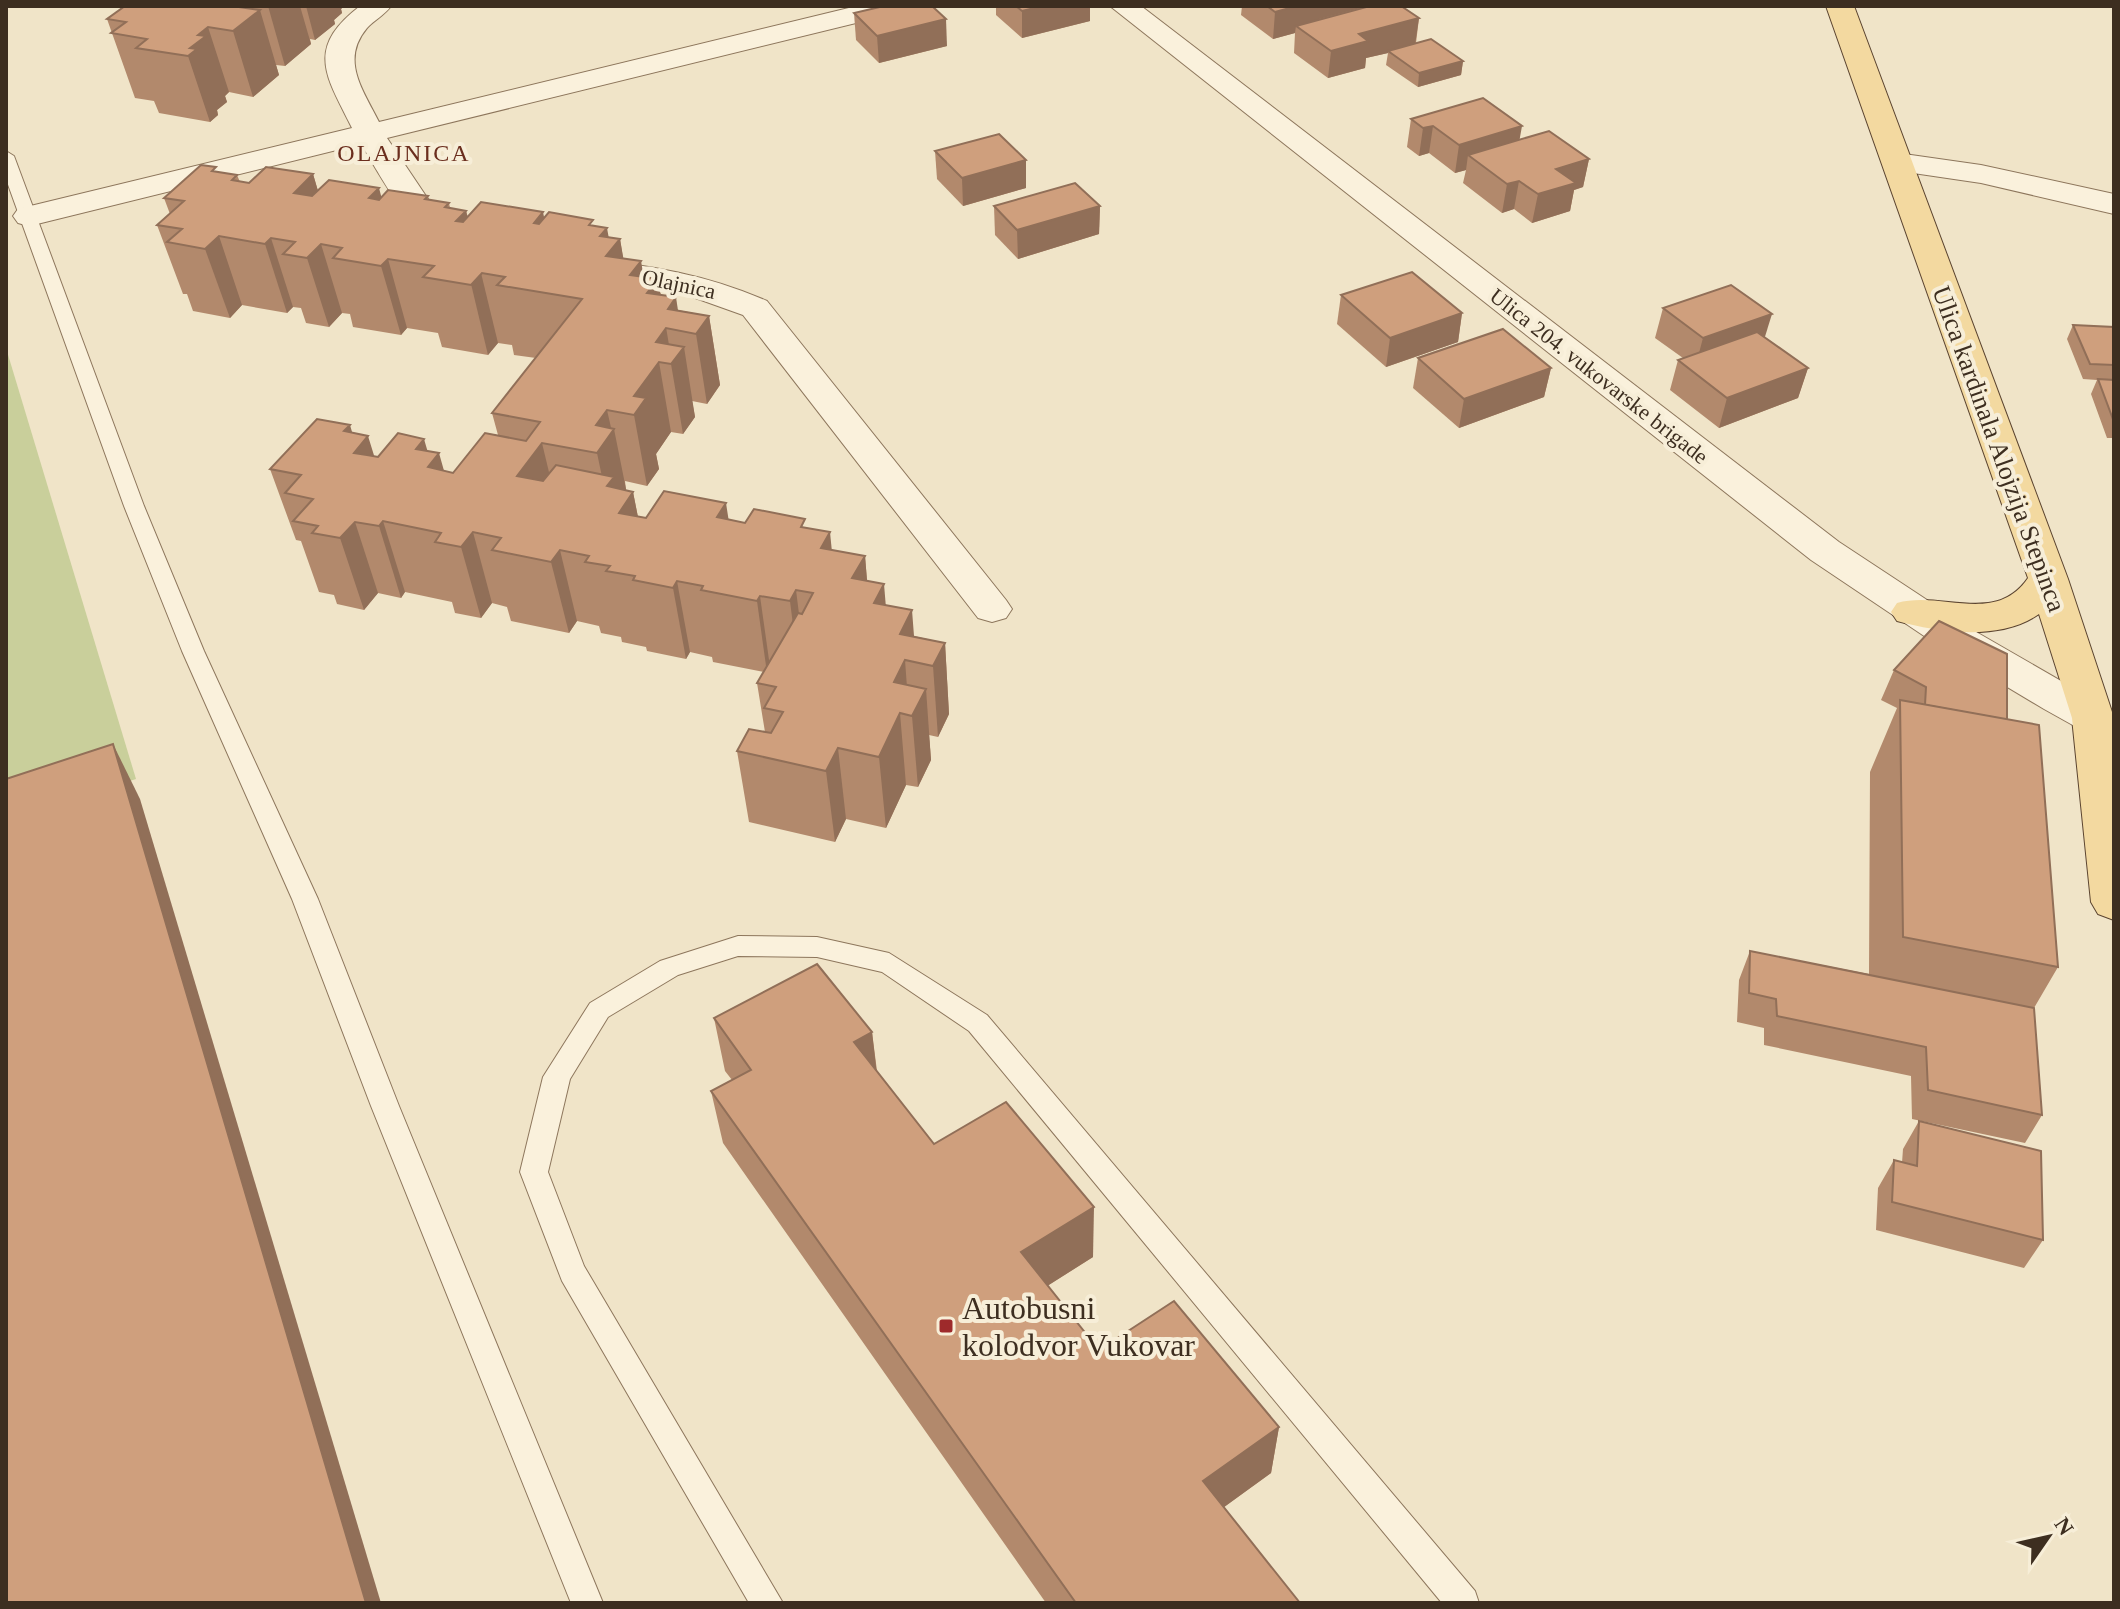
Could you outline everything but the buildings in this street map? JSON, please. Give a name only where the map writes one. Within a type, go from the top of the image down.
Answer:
[{"type":"main road","name":"Ulica kardinala Alojzija Stepinca","points":[[1840,6],[1973,380],[2104,722],[2114,902]]},
{"type":"main road","points":[[1911,612],[1949,618],[1983,618],[2012,611],[2033,599],[2048,579]]},
{"type":"street","points":[[377,6],[359,20],[340,47],[339,71],[369,133],[422,214],[451,237],[477,247]]},
{"type":"street","points":[[29,216],[891,6]]},
{"type":"street","name":"Ulica 204. vukovarske brigade","points":[[1124,6],[1825,551],[1911,612],[2009,672],[2104,722]]},
{"type":"street","points":[[1897,162],[1981,174],[2114,204]]},
{"type":"street","name":"Olajnica","points":[[555,266],[670,277],[718,290],[755,308],[992,609]]},
{"type":"lane","points":[[6,156],[134,506],[193,651],[305,899],[385,1106],[587,1603]]},
{"type":"lane","points":[[767,1603],[572,1272],[534,1172],[557,1077],[599,1010],[669,968],[738,946],[817,947],[889,963],[978,1023],[1463,1603]]},
{"type":"green space","points":[[6,348],[136,779],[6,821]]},
{"type":"place","name":"Autobusni kolodvor Vukovar","points":[[946,1326]]},
{"type":"district","name":"OLAJNICA","points":[[404,153]]}]
